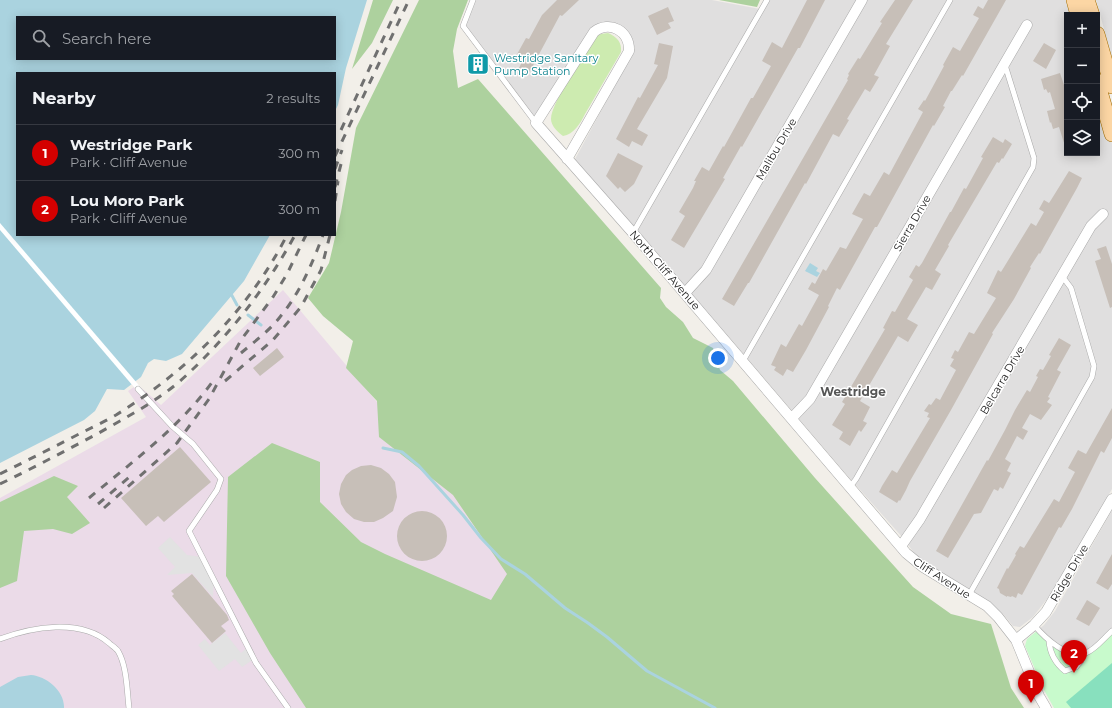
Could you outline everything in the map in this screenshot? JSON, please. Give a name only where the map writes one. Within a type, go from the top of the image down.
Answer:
[{"type":"main road","points":[[1074,0],[1077,12]]},
{"type":"main road","points":[[1087,0],[1091,12]]},
{"type":"main road","points":[[1100,44],[1112,86]]},
{"type":"main road","points":[[1098,84],[1112,134]]},
{"type":"street","name":"Malibu Drive","points":[[685,293],[706,270],[862,0]]},
{"type":"street","name":"Sierra Drive","points":[[792,418],[810,399],[1004,62],[1027,25]]},
{"type":"street","points":[[536,123],[594,32],[600,27],[608,26],[621,32],[629,43],[629,51],[567,159]]},
{"type":"street","name":"North Cliff Avenue","points":[[536,123],[634,233],[792,418]]},
{"type":"street","name":"Belcarra Drive","points":[[901,546],[920,519],[1091,226],[1103,214]]},
{"type":"street","name":"Cliff Avenue","points":[[792,418],[914,561],[987,606],[998,617],[1016,640],[1039,696],[1046,708]]},
{"type":"street","name":"Ridge Drive","points":[[1016,640],[1042,618],[1053,602],[1112,499]]},
{"type":"lane","points":[[473,0],[463,26],[536,123]]},
{"type":"lane","points":[[634,233],[767,0]]},
{"type":"lane","points":[[743,361],[950,0]]},
{"type":"lane","points":[[850,487],[856,479],[1033,167],[1034,158],[1004,62]]},
{"type":"lane","points":[[969,595],[1092,377],[1094,366],[1092,359],[1070,288],[1062,276]]},
{"type":"lane","points":[[138,389],[172,426],[192,444],[221,479],[217,490],[189,531],[256,663],[288,708]]},
{"type":"lane","points":[[1034,625],[1049,641],[1072,654],[1081,655],[1093,649],[1112,631]]},
{"type":"lane","points":[[0,639],[37,628],[84,629],[104,638],[118,651],[125,670],[130,708]]},
{"type":"lane","points":[[1049,641],[1050,650],[1057,664],[1065,671],[1076,667],[1081,661],[1081,655]]},
{"type":"shaded area","points":[[475,0],[712,0],[760,9],[766,0],[1072,0],[1075,12],[1064,12],[1064,156],[1100,156],[1100,102],[1112,144],[1112,489],[1054,590],[1033,617],[1020,627],[1013,626],[1003,614],[983,599],[920,561],[903,538],[574,161],[635,48],[626,32],[621,27],[588,33],[536,121],[490,62],[465,25]]},
{"type":"shaded area","points":[[1096,0],[1112,0],[1112,58],[1100,12]]},
{"type":"shaded area","points":[[0,223],[137,384],[161,405],[283,290],[634,708],[0,708],[0,498],[146,417],[128,391],[134,387],[0,230]]},
{"type":"shaded area","points":[[1112,510],[1112,631],[1093,649],[1072,654],[1038,630],[1055,611]]},
{"type":"shaded area","points":[[170,537],[187,555],[202,557],[214,580],[213,597],[192,573],[167,575],[175,567],[158,548]]},
{"type":"shaded area","points":[[225,633],[241,653],[248,647],[254,659],[242,667],[235,659],[219,671],[198,645],[205,639],[210,645]]},
{"type":"green space","points":[[373,0],[393,0],[372,43],[352,69]]},
{"type":"green space","points":[[419,0],[468,0],[457,29],[453,51],[458,88],[478,79],[661,288],[660,298],[666,307],[683,322],[693,338],[713,348],[720,370],[733,381],[815,478],[913,587],[951,614],[991,624],[1011,688],[1024,708],[306,708],[270,653],[226,576],[228,477],[272,443],[320,462],[320,502],[361,542],[491,600],[507,574],[453,495],[379,437],[377,401],[346,368],[353,341],[323,316],[308,298],[329,263],[341,212],[356,128]]},
{"type":"green space","points":[[719,0],[760,0],[757,7]]},
{"type":"green space","points":[[608,33],[618,40],[621,45],[621,52],[579,125],[573,131],[563,136],[555,129],[551,122],[557,101],[570,77],[597,36]]},
{"type":"green space","points":[[54,476],[78,486],[67,497],[90,523],[72,534],[53,529],[24,531],[17,581],[0,588],[0,502]]},
{"type":"green space","points":[[1038,630],[1068,652],[1087,653],[1112,631],[1112,708],[1054,708],[1044,690],[1025,646],[1027,639]]},
{"type":"green space","points":[[1112,663],[1112,708],[1071,708],[1066,702]]},
{"type":"water","points":[[0,0],[367,0],[346,68],[336,109],[336,72],[16,72],[16,236],[269,236],[244,281],[182,354],[166,361],[154,359],[148,363],[141,377],[124,390],[107,389],[95,411],[84,420],[0,463]]},
{"type":"water","points":[[810,263],[818,268],[816,271],[820,273],[817,277],[805,271]]},
{"type":"water","points":[[31,675],[43,678],[58,690],[64,708],[0,708],[0,687],[18,677]]},
{"type":"pier","points":[[0,223],[143,390],[139,393],[0,230]]},
{"type":"building","points":[[557,0],[579,0],[562,16],[560,15],[529,73],[519,68],[523,60],[516,56],[526,38],[529,39],[542,15]]},
{"type":"building","points":[[807,0],[825,0],[800,48],[798,48],[742,147],[741,146],[723,178],[725,179],[684,248],[671,240],[685,216],[679,212],[693,188],[696,181],[694,181],[702,167],[709,171],[771,66],[762,61],[772,42],[782,48]]},
{"type":"building","points":[[895,0],[913,0],[886,44],[890,46],[874,75],[879,77],[870,92],[865,89],[847,119],[849,120],[839,137],[833,134],[806,184],[805,183],[749,283],[734,306],[722,299],[848,80],[848,74],[858,58],[860,59],[882,23],[880,22]]},
{"type":"building","points":[[988,0],[1006,0],[963,76],[962,75],[951,91],[943,106],[945,107],[934,126],[933,125],[877,227],[875,227],[840,290],[837,288],[828,306],[829,307],[793,372],[787,369],[783,376],[774,370],[776,367],[771,365],[781,344],[786,347],[799,324],[802,326],[819,295],[808,289],[812,282],[815,284],[823,269],[826,271],[840,247],[846,249],[863,219],[852,214],[864,193],[870,196],[884,172],[889,175],[923,112],[918,109],[924,100],[925,101],[953,47],[960,51],[979,18],[973,15],[978,6],[983,9]]},
{"type":"building","points":[[668,7],[674,21],[668,23],[671,28],[657,35],[648,16]]},
{"type":"building","points":[[659,43],[673,46],[667,78],[637,129],[648,135],[642,146],[632,141],[629,147],[616,139],[638,97],[640,98],[658,65],[654,64]]},
{"type":"building","points":[[1044,43],[1056,50],[1046,69],[1033,61]]},
{"type":"building","name":"Westridge Sanitary Pump Station","points":[[478,56],[485,64],[477,71],[470,63]]},
{"type":"building","points":[[1060,73],[1064,85],[1064,143],[1059,127],[1053,129],[1051,122],[1050,123],[1047,111],[1055,109],[1050,92],[1048,93],[1046,89],[1044,90],[1041,79]]},
{"type":"building","points":[[993,137],[1003,143],[1005,139],[1012,144],[1003,159],[1002,158],[999,163],[997,162],[948,245],[949,246],[935,270],[941,274],[932,290],[926,287],[907,319],[918,325],[908,342],[898,336],[860,401],[870,407],[863,421],[867,423],[861,432],[859,430],[850,446],[839,439],[843,432],[832,425],[845,404],[842,402],[885,329],[883,328],[892,311],[895,312],[913,280],[909,277],[916,265],[919,267],[922,263],[964,188],[966,189],[983,158],[981,157]]},
{"type":"building","points":[[618,153],[643,166],[634,184],[625,192],[620,187],[618,189],[606,176]]},
{"type":"building","points":[[1069,171],[1082,178],[1077,188],[1040,254],[1039,253],[1030,267],[1031,268],[1014,299],[992,333],[993,334],[951,410],[900,501],[899,500],[897,503],[879,492],[882,486],[892,470],[897,473],[930,418],[927,417],[929,413],[924,411],[936,398],[940,400],[956,370],[950,366],[954,359],[951,358],[955,350],[958,352],[969,332],[974,334],[996,298],[987,293],[998,270],[1001,272],[1031,223],[1036,226],[1044,212],[1039,209],[1044,200],[1049,203]]},
{"type":"building","points":[[1106,246],[1112,264],[1112,307],[1110,308],[1095,261],[1101,259],[1097,249]]},
{"type":"building","points":[[1059,338],[1071,345],[1057,370],[1061,372],[1048,397],[1050,398],[1047,402],[1052,405],[1041,420],[1030,414],[1022,428],[1028,431],[1023,440],[1017,436],[1005,459],[1011,463],[1007,471],[1011,473],[1003,489],[1000,487],[998,491],[994,489],[981,513],[974,514],[948,558],[936,551],[987,460],[988,461],[1015,410],[1027,390],[1030,392],[1038,377],[1036,376],[1040,369],[1043,370],[1051,356],[1049,355]]},
{"type":"building","points":[[277,348],[284,357],[260,376],[253,368]]},
{"type":"building","points":[[1112,408],[1112,438],[1104,453],[1101,451],[1072,509],[1061,528],[1059,527],[1022,595],[1018,593],[1016,598],[1012,596],[1007,597],[1000,593],[999,589],[997,588],[1007,568],[1008,569],[1016,555],[1015,554],[1020,546],[1024,548],[1054,499],[1059,502],[1075,472],[1068,468],[1078,450],[1086,454]]},
{"type":"building","points":[[180,447],[211,482],[164,522],[158,516],[146,526],[121,498]]},
{"type":"building","points":[[371,465],[381,468],[389,474],[395,482],[397,497],[393,511],[374,522],[364,522],[354,519],[346,512],[341,504],[339,494],[341,484],[346,475],[352,470],[361,466]]},
{"type":"building","points":[[417,511],[427,511],[440,518],[447,531],[447,541],[440,554],[427,561],[417,561],[408,557],[401,550],[397,541],[397,531],[401,522],[408,515]]},
{"type":"building","points":[[1112,554],[1112,584],[1108,590],[1096,583]]},
{"type":"building","points":[[192,574],[227,615],[229,620],[221,626],[226,631],[212,643],[172,596],[174,594],[171,591]]},
{"type":"building","points":[[1087,600],[1100,608],[1089,626],[1076,619]]},
{"type":"waterway","points":[[230,292],[237,305]]},
{"type":"waterway","points":[[248,315],[261,325]]},
{"type":"waterway","points":[[383,448],[402,452],[419,466],[501,559],[525,574],[565,608],[607,637],[647,671],[715,708]]},
{"type":"railway","points":[[341,130],[401,0]]},
{"type":"railway","points":[[336,154],[409,0]]},
{"type":"railway","points":[[336,166],[342,150]]},
{"type":"railway","points":[[336,183],[341,164]]},
{"type":"railway","points":[[336,194],[338,181]]},
{"type":"railway","points":[[0,474],[102,423],[142,398],[167,379],[214,337],[235,313],[254,289],[272,262],[286,236]]},
{"type":"railway","points":[[0,484],[97,434],[149,403],[179,382],[213,349],[258,295],[294,236]]},
{"type":"railway","points":[[104,508],[177,443],[209,399],[241,340],[273,297],[287,274],[306,236]]},
{"type":"railway","points":[[241,353],[271,327],[294,298],[305,278],[323,236]]},
{"type":"railway","points":[[225,381],[273,340],[301,307],[321,270],[330,236]]},
{"type":"railway","points":[[89,498],[171,429],[186,414],[213,381]]},
{"type":"railway","points":[[98,504],[134,473]]},
{"type":"place","name":"Westridge Sanitary Pump Station","points":[[478,64]]},
{"type":"place","name":"Lou Moro Park","points":[[1074,673]]},
{"type":"place","name":"Westridge Park","points":[[1031,703]]},
{"type":"district","name":"Westridge","points":[[853,391]]}]
